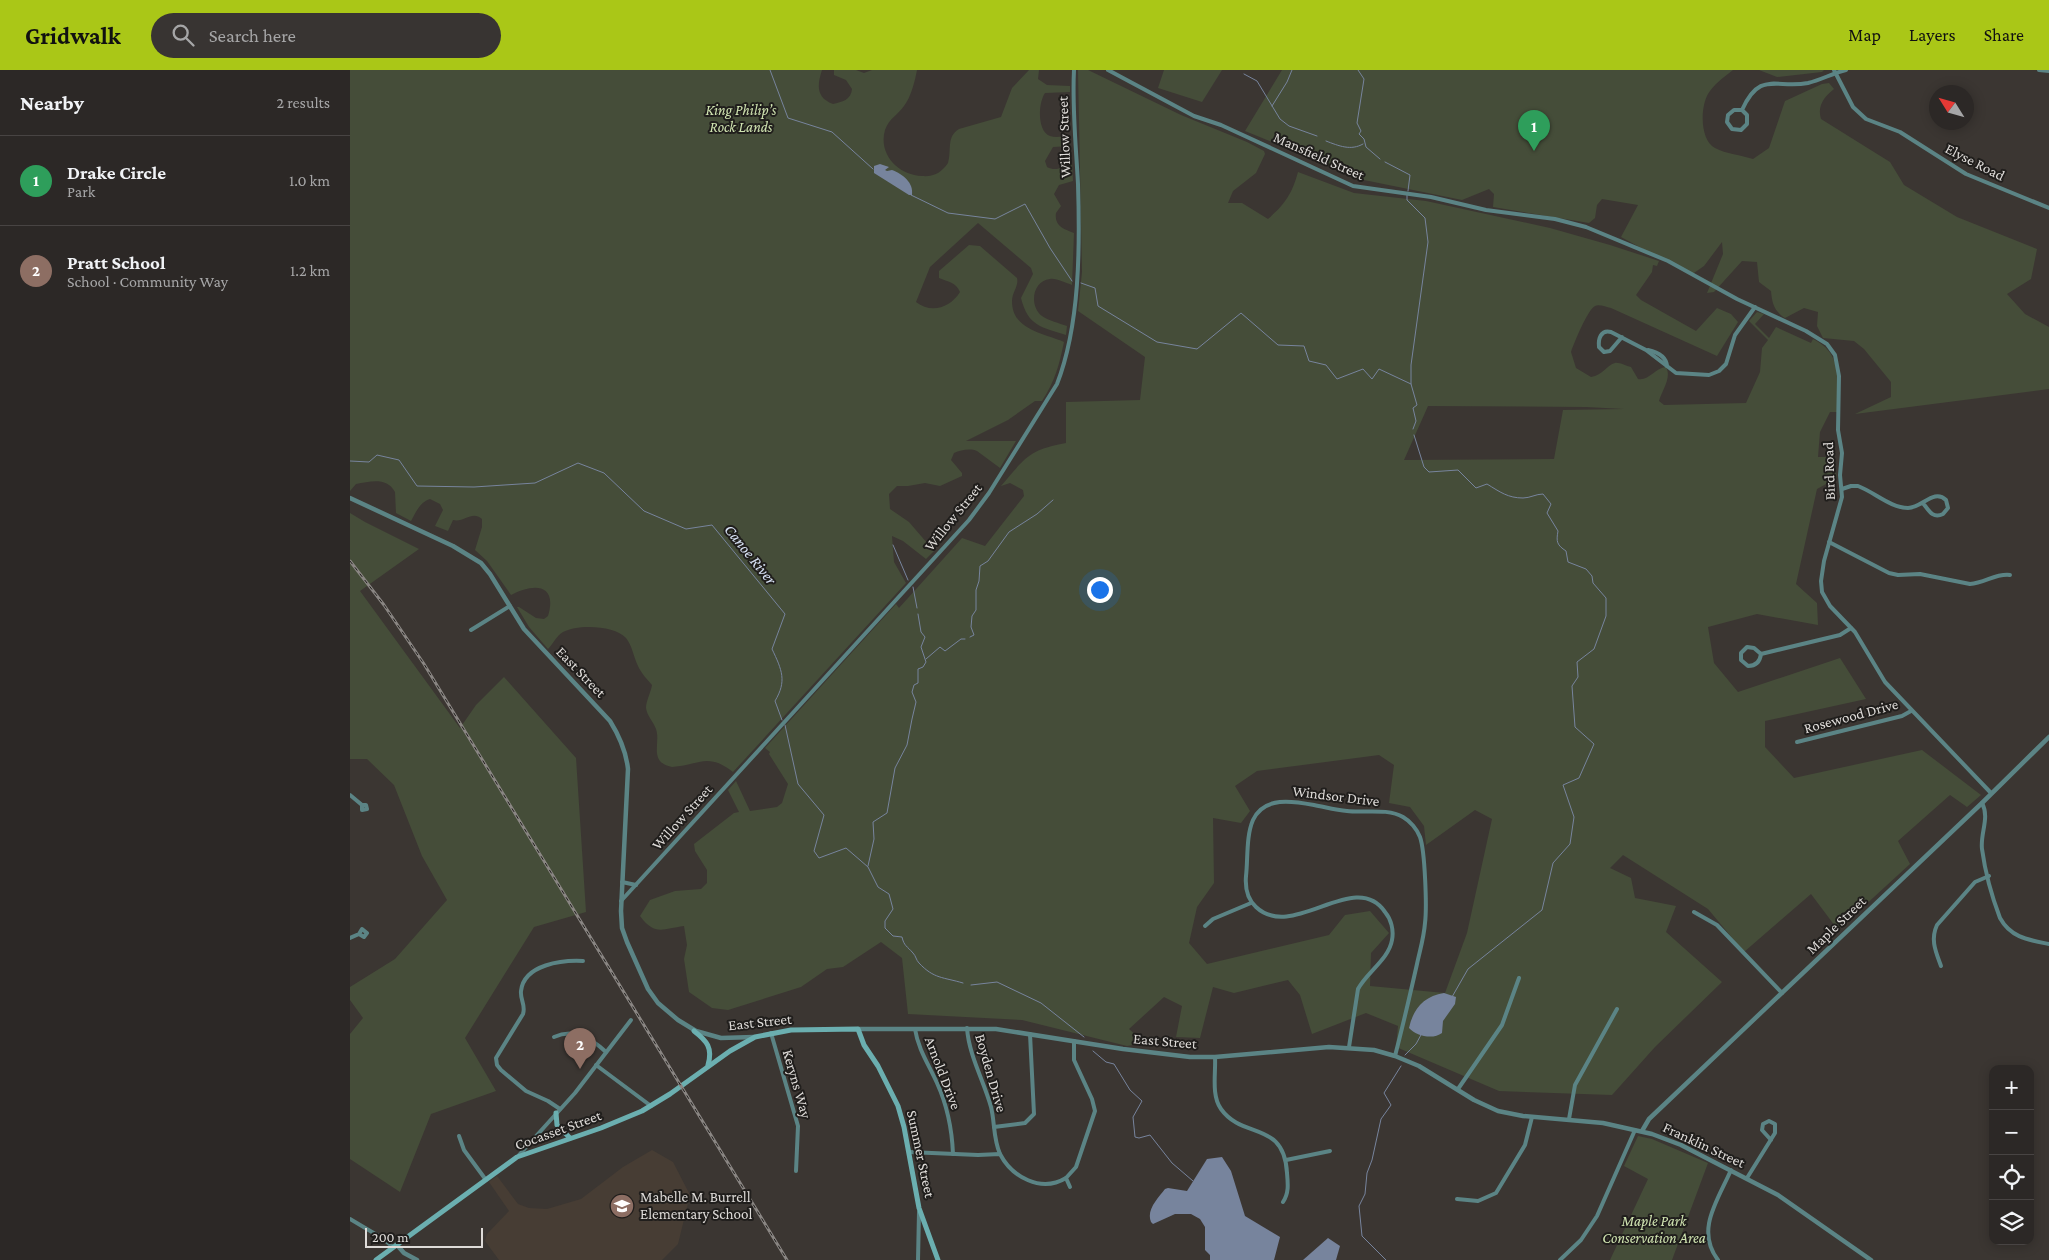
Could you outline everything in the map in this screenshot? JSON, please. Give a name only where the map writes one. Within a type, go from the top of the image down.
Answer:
[{"type":"main road","name":"East Street","points":[[755,1037],[791,1030],[858,1029]]},
{"type":"main road","name":"Summer Street","points":[[858,1029],[864,1045],[890,1089],[904,1127],[920,1208],[938,1260]]},
{"type":"main road","points":[[694,1031],[709,1045],[710,1058],[708,1066]]},
{"type":"main road","name":"Cocasset Street","points":[[376,1260],[517,1157],[624,1119],[651,1106],[708,1066],[755,1037]]},
{"type":"main road","points":[[558,1111],[557,1126],[570,1138]]},
{"type":"street","name":"Willow Street","points":[[621,901],[969,520],[989,493],[1057,384],[1069,341],[1078,267],[1078,184],[1073,101],[1074,70]]},
{"type":"street","name":"Mansfield Street","points":[[1108,70],[1194,116],[1222,124],[1353,186],[1408,194],[1511,214],[1555,219],[1594,230]]},
{"type":"street","points":[[1742,110],[1751,93],[1763,85],[1773,83],[1806,83],[1835,71],[1846,70]]},
{"type":"street","points":[[2039,70],[2049,71]]},
{"type":"street","name":"Elyse Road","points":[[1835,71],[1853,107],[1866,119],[1900,132],[1966,174],[2049,208]]},
{"type":"street","points":[[1734,110],[1742,110],[1748,117],[1746,126],[1738,130],[1732,129],[1727,122],[1728,115],[1734,110]]},
{"type":"street","name":"Bird Road","points":[[1594,230],[1666,260],[1822,340],[1830,347],[1835,355],[1839,376],[1838,430],[1842,457],[1840,475],[1842,489],[1841,505],[1829,542],[1821,581],[1822,592],[1830,606],[1852,628],[1880,676],[1911,711],[1978,777],[1991,793]]},
{"type":"street","points":[[1622,337],[1610,351],[1604,352],[1599,348],[1600,337],[1605,332],[1610,331],[1622,337],[1646,350],[1662,356],[1667,366],[1682,375],[1709,375],[1719,372],[1728,360],[1736,333],[1755,307]]},
{"type":"street","points":[[1842,489],[1851,486],[1860,487],[1904,508],[1923,504],[1934,496],[1940,495],[1946,500],[1948,508],[1943,514],[1935,516],[1923,504]]},
{"type":"street","name":"East Street","points":[[350,498],[473,557],[487,569],[524,629],[600,710],[620,737],[627,755],[628,776],[621,901],[623,932],[650,993],[664,1009],[694,1031],[721,1038],[755,1037]]},
{"type":"street","points":[[1829,542],[1894,574],[1920,574],[1970,584],[1979,583],[1999,575],[2010,575]]},
{"type":"street","points":[[471,630],[510,606]]},
{"type":"street","points":[[1761,654],[1840,636],[1852,628]]},
{"type":"street","points":[[1747,648],[1754,648],[1761,654],[1759,661],[1754,666],[1748,666],[1741,660],[1741,653],[1747,648]]},
{"type":"street","name":"Rosewood Drive","points":[[1796,742],[1899,717],[1911,711]]},
{"type":"street","name":"Maple Street","points":[[1642,1131],[1649,1119],[2049,737]]},
{"type":"street","points":[[350,795],[362,805]]},
{"type":"street","name":"Windsor Drive","points":[[1251,902],[1246,885],[1250,828],[1259,812],[1272,804],[1287,801],[1350,811],[1392,813],[1400,815],[1411,823],[1418,831],[1421,841],[1426,923],[1396,1056]]},
{"type":"street","points":[[1982,803],[1986,811],[1982,848],[1998,913],[2008,929],[2022,938],[2049,944]]},
{"type":"street","points":[[1941,966],[1934,945],[1935,928],[1975,882],[1989,876]]},
{"type":"street","points":[[622,882],[636,885]]},
{"type":"street","points":[[1205,926],[1213,920],[1251,902],[1259,910],[1279,918],[1300,914],[1354,898],[1374,901],[1386,912],[1391,922],[1392,942],[1386,953],[1365,977],[1358,989],[1349,1047]]},
{"type":"street","points":[[1694,912],[1717,926],[1782,993]]},
{"type":"street","points":[[350,938],[359,934]]},
{"type":"street","points":[[558,1111],[548,1100],[526,1091],[501,1070],[497,1066],[496,1058],[523,1014],[524,1006],[521,992],[528,976],[544,966],[566,961],[583,961]]},
{"type":"street","points":[[1458,1089],[1502,1026],[1519,978]]},
{"type":"street","points":[[1569,1119],[1575,1085],[1617,1009]]},
{"type":"street","points":[[517,1157],[558,1111],[631,1020]]},
{"type":"street","name":"Boyden Drive","points":[[967,1028],[970,1048],[988,1096],[1000,1154]]},
{"type":"street","name":"East Street","points":[[858,1029],[996,1029],[1169,1056],[1215,1056],[1349,1047],[1374,1050],[1396,1056],[1419,1066],[1451,1085]]},
{"type":"street","name":"Arnold Drive","points":[[915,1029],[919,1047],[938,1084],[946,1107],[953,1154]]},
{"type":"street","name":"Keryns Way","points":[[771,1033],[797,1120],[799,1132],[796,1170]]},
{"type":"street","points":[[554,1037],[570,1034],[582,1035],[606,1052]]},
{"type":"street","points":[[994,1127],[1025,1123],[1034,1114],[1030,1034]]},
{"type":"street","points":[[909,1152],[978,1156],[1000,1154],[1020,1177],[1028,1181],[1040,1184],[1061,1181],[1066,1178],[1076,1167],[1095,1112],[1092,1099],[1074,1060],[1074,1041]]},
{"type":"street","points":[[1215,1056],[1215,1095],[1220,1109],[1231,1119],[1265,1134],[1282,1149],[1286,1160],[1288,1192],[1283,1202]]},
{"type":"street","points":[[596,1065],[651,1106]]},
{"type":"street","name":"Franklin Street","points":[[1451,1085],[1491,1109],[1506,1113],[1603,1123],[1642,1131],[1680,1145],[1747,1178],[1788,1201],[1871,1260]]},
{"type":"street","points":[[1458,1199],[1478,1202],[1496,1192],[1525,1145],[1532,1117]]},
{"type":"street","points":[[1747,1178],[1771,1140],[1777,1129],[1774,1123],[1768,1121],[1764,1123],[1762,1129],[1763,1133],[1771,1140]]},
{"type":"street","points":[[1560,1260],[1581,1240],[1597,1216],[1635,1130]]},
{"type":"street","points":[[459,1136],[464,1150],[486,1180]]},
{"type":"street","points":[[1286,1160],[1330,1151]]},
{"type":"street","points":[[1718,1260],[1709,1248],[1707,1230],[1731,1170]]},
{"type":"street","points":[[1066,1178],[1070,1187]]},
{"type":"street","points":[[918,1260],[920,1208]]},
{"type":"street","points":[[350,1219],[417,1260]]},
{"type":"shaded area","name":"Mabelle M. Burrell Elementary School","points":[[652,1150],[673,1162],[690,1195],[678,1244],[662,1260],[499,1260],[485,1241],[487,1234],[509,1211],[489,1182],[497,1176],[518,1204],[529,1208],[547,1209],[581,1199],[623,1167]]},
{"type":"green space","name":"King Philip’s Rock Lands","points":[[350,70],[822,70],[819,90],[823,98],[833,104],[848,98],[852,89],[846,80],[834,75],[834,70],[856,70],[864,73],[872,70],[917,70],[909,98],[902,109],[889,122],[885,130],[884,147],[892,162],[905,172],[926,176],[937,174],[948,163],[951,140],[955,132],[959,129],[1001,117],[1012,88],[1029,70],[1039,70],[1038,79],[1047,85],[1070,86],[1070,92],[1045,93],[1041,103],[1040,116],[1043,129],[1050,136],[1070,136],[1070,146],[1053,147],[1045,161],[1047,167],[1053,169],[1072,163],[1073,181],[1059,185],[1054,194],[1061,206],[1056,213],[1058,224],[1074,233],[1072,285],[1050,279],[1039,284],[1034,294],[1035,306],[1038,312],[1051,321],[1067,326],[1066,335],[1037,324],[1027,314],[1021,298],[1033,274],[1031,268],[978,223],[930,267],[916,302],[928,308],[940,308],[956,298],[960,292],[954,284],[939,278],[939,271],[969,245],[980,246],[1017,278],[1012,301],[1013,311],[1017,318],[1030,329],[1064,342],[1050,387],[1042,401],[1035,401],[1008,420],[966,441],[1016,441],[1000,468],[977,451],[963,450],[954,453],[951,460],[962,473],[962,476],[940,486],[925,483],[897,486],[889,494],[890,509],[909,522],[934,551],[926,559],[903,541],[892,536],[894,562],[906,583],[733,772],[716,762],[710,761],[672,767],[660,761],[657,751],[656,729],[646,708],[652,685],[639,669],[628,641],[621,634],[613,630],[596,627],[569,629],[561,633],[548,649],[529,627],[517,607],[536,618],[544,619],[548,616],[550,597],[542,589],[535,588],[519,591],[511,595],[487,561],[475,550],[482,527],[482,519],[471,516],[461,520],[453,520],[448,531],[435,526],[443,510],[440,504],[430,499],[421,505],[411,521],[396,513],[395,492],[388,484],[373,481],[356,484],[350,491]]},
{"type":"green space","points":[[1078,70],[1088,70],[1181,115],[1264,151],[1265,154],[1256,173],[1233,191],[1228,203],[1242,203],[1268,219],[1287,198],[1298,172],[1354,193],[1426,201],[1550,228],[1659,261],[1657,266],[1653,265],[1652,272],[1636,295],[1641,300],[1696,331],[1717,308],[1731,314],[1738,322],[1717,356],[1611,308],[1598,305],[1592,308],[1589,313],[1571,352],[1576,368],[1591,377],[1615,363],[1631,367],[1638,379],[1645,378],[1666,367],[1668,371],[1667,380],[1659,401],[1664,405],[1746,403],[1760,372],[1762,348],[1768,340],[1749,321],[1757,312],[1764,314],[1755,324],[1769,338],[1776,327],[1811,343],[1813,339],[1823,345],[1830,353],[1837,370],[1838,380],[1837,412],[1830,412],[1820,432],[1818,457],[1833,457],[1837,478],[1817,489],[1796,584],[1817,603],[1818,625],[1757,614],[1708,627],[1714,663],[1738,692],[1840,658],[1866,699],[1765,721],[1765,747],[1794,778],[1922,750],[1981,795],[1967,807],[1950,795],[1898,841],[1910,864],[1838,930],[1811,894],[1744,952],[1708,909],[1623,855],[1610,868],[1631,878],[1635,898],[1676,906],[1666,932],[1722,982],[1655,1047],[1612,1095],[1499,1091],[1396,1047],[1398,1026],[1366,1013],[1312,1034],[1300,995],[1288,980],[1234,993],[1213,987],[1200,1038],[1176,1037],[1182,1006],[1164,997],[1129,1029],[1145,1043],[1127,1046],[1022,1020],[908,1014],[902,958],[881,942],[843,967],[827,969],[801,987],[728,1010],[712,1008],[689,992],[684,959],[687,945],[684,926],[659,930],[650,926],[640,916],[650,900],[675,891],[701,889],[707,883],[707,870],[695,851],[694,844],[734,813],[739,812],[728,790],[736,781],[750,811],[777,807],[782,803],[788,784],[769,754],[770,752],[765,748],[896,604],[899,608],[962,538],[985,546],[1024,496],[1023,490],[1010,483],[1001,486],[1022,462],[1035,452],[1066,443],[1066,402],[1140,400],[1145,357],[1078,311],[1082,272]],"holes":[[[1428,406],[1586,407],[1624,409],[1563,410],[1554,459],[1404,460]],[[1379,755],[1394,765],[1389,803],[1410,807],[1424,826],[1426,845],[1475,810],[1492,819],[1467,933],[1445,993],[1370,986],[1371,953],[1389,933],[1370,911],[1345,915],[1329,935],[1207,964],[1189,943],[1197,907],[1214,883],[1213,818],[1241,823],[1250,811],[1235,786],[1257,771]]]},
{"type":"green space","points":[[1164,70],[1222,70],[1202,102],[1158,88]]},
{"type":"green space","points":[[1282,70],[1733,70],[1716,84],[1705,100],[1703,115],[1704,131],[1706,138],[1715,148],[1753,159],[1769,148],[1785,101],[1822,84],[1829,83],[1834,89],[1822,102],[1820,110],[1821,119],[1890,162],[1904,185],[1957,217],[2037,249],[2031,279],[2007,294],[2025,314],[2049,327],[2049,389],[1855,414],[1891,397],[1891,382],[1864,349],[1854,341],[1823,338],[1817,326],[1818,312],[1804,308],[1785,318],[1778,313],[1774,306],[1771,291],[1759,282],[1757,262],[1742,261],[1714,292],[1707,293],[1723,254],[1722,242],[1704,266],[1691,275],[1621,237],[1638,205],[1602,199],[1597,205],[1595,218],[1589,223],[1493,207],[1494,194],[1489,189],[1462,200],[1364,180],[1245,131]]},
{"type":"green space","points":[[1759,70],[1824,70],[1822,72],[1777,77]]},
{"type":"green space","points":[[350,513],[419,549],[360,591],[460,728],[476,705],[504,677],[576,758],[586,912],[534,927],[465,1038],[496,1091],[431,1114],[400,1192],[350,1159],[350,1034],[363,1018],[350,1000],[350,987],[395,959],[447,900],[422,856],[394,785],[367,759],[350,759]]},
{"type":"green space","name":"Maple Park Conservation Area","points":[[1638,1136],[1652,1139],[1708,1163],[1672,1260],[1610,1260],[1648,1179],[1624,1166]]},
{"type":"water","points":[[880,164],[889,167],[885,170],[892,170],[904,177],[911,187],[912,195],[909,195],[874,173],[874,166]]},
{"type":"water","points":[[1444,993],[1456,997],[1455,1004],[1443,1021],[1442,1033],[1429,1037],[1412,1031],[1409,1028],[1411,1021],[1420,1004],[1431,997]]},
{"type":"water","points":[[1222,1157],[1231,1171],[1245,1216],[1280,1237],[1274,1260],[1210,1260],[1210,1255],[1205,1250],[1205,1227],[1200,1219],[1191,1214],[1175,1214],[1153,1224],[1151,1222],[1151,1209],[1165,1189],[1187,1191],[1207,1159]]},
{"type":"water","points":[[1328,1238],[1340,1246],[1336,1260],[1303,1260]]},
{"type":"waterway","points":[[770,70],[788,118],[832,132],[873,169]]},
{"type":"waterway","points":[[1272,106],[1292,70]]},
{"type":"waterway","points":[[1358,70],[1364,79],[1357,123],[1361,131],[1359,134],[1364,139],[1366,147],[1380,159]]},
{"type":"waterway","points":[[1244,74],[1257,81],[1280,119],[1289,126],[1317,136]]},
{"type":"waterway","points":[[1326,141],[1349,147],[1363,144]]},
{"type":"waterway","points":[[1385,162],[1410,175],[1408,191]]},
{"type":"waterway","points":[[911,195],[948,213],[995,219],[1025,204],[1050,248],[1072,281]]},
{"type":"waterway","points":[[1407,195],[1407,200],[1425,218],[1428,242],[1411,365],[1411,384],[1417,405],[1413,408],[1416,421],[1413,429]]},
{"type":"waterway","points":[[1081,283],[1095,288],[1098,306],[1157,342],[1197,349],[1241,313],[1278,345],[1304,346],[1309,361],[1326,365],[1337,379],[1363,369],[1372,379],[1379,369],[1411,384]]},
{"type":"waterway","points":[[1414,435],[1424,467],[1429,472],[1458,470],[1476,488],[1487,484],[1504,494],[1518,498],[1543,494],[1551,504],[1547,513],[1558,531],[1558,543],[1566,551],[1568,562],[1586,569],[1592,576],[1593,583],[1606,598],[1606,616],[1594,649],[1577,662],[1578,677],[1572,686],[1575,727],[1594,744],[1579,778],[1563,785],[1574,817],[1570,844],[1553,863],[1542,910],[1468,969],[1452,997]]},
{"type":"waterway","name":"Canoe River","points":[[350,461],[369,462],[377,455],[399,460],[417,486],[474,487],[535,483],[578,463],[604,473],[644,511],[686,529],[712,525],[785,614],[772,649],[782,675],[781,687],[775,701],[782,720]]},
{"type":"waterway","points":[[970,637],[974,635],[971,627],[972,616],[976,610],[976,590],[980,566],[988,561],[1009,532],[1037,514],[1053,500]]},
{"type":"waterway","points":[[893,545],[908,580]]},
{"type":"waterway","points":[[913,587],[917,608]]},
{"type":"waterway","points":[[868,866],[874,839],[873,822],[887,813],[895,768],[907,745],[916,702],[912,692],[914,685],[918,683],[918,669],[923,667],[926,662],[921,647],[925,637],[921,632],[918,614]]},
{"type":"waterway","points":[[926,659],[940,647],[945,651],[961,639],[965,639]]},
{"type":"waterway","name":"Canoe River","points":[[785,725],[798,784],[824,815],[814,851],[819,858],[846,848],[868,867],[878,887],[889,894],[893,909],[885,921],[885,928],[893,936],[902,937],[918,962],[929,972],[939,977],[963,983]]},
{"type":"waterway","name":"Canoe River","points":[[971,985],[997,982],[1041,1003],[1084,1037]]},
{"type":"waterway","points":[[1405,1055],[1416,1044],[1422,1033]]},
{"type":"waterway","name":"Canoe River","points":[[1093,1051],[1106,1062],[1114,1064],[1130,1090],[1142,1101],[1133,1117],[1135,1137],[1139,1138],[1150,1135],[1172,1163],[1193,1181]]},
{"type":"waterway","points":[[1386,1260],[1362,1236],[1359,1206],[1365,1194],[1367,1173],[1372,1160],[1381,1119],[1391,1105],[1384,1093],[1401,1066]]},
{"type":"railway","points":[[350,561],[384,605],[424,664],[787,1260]]},
{"type":"place","name":"Drake Circle","points":[[1534,151]]},
{"type":"place","name":"Pratt School","points":[[580,1069]]},
{"type":"place","name":"Mabelle M. Burrell Elementary School","points":[[622,1206]]}]
